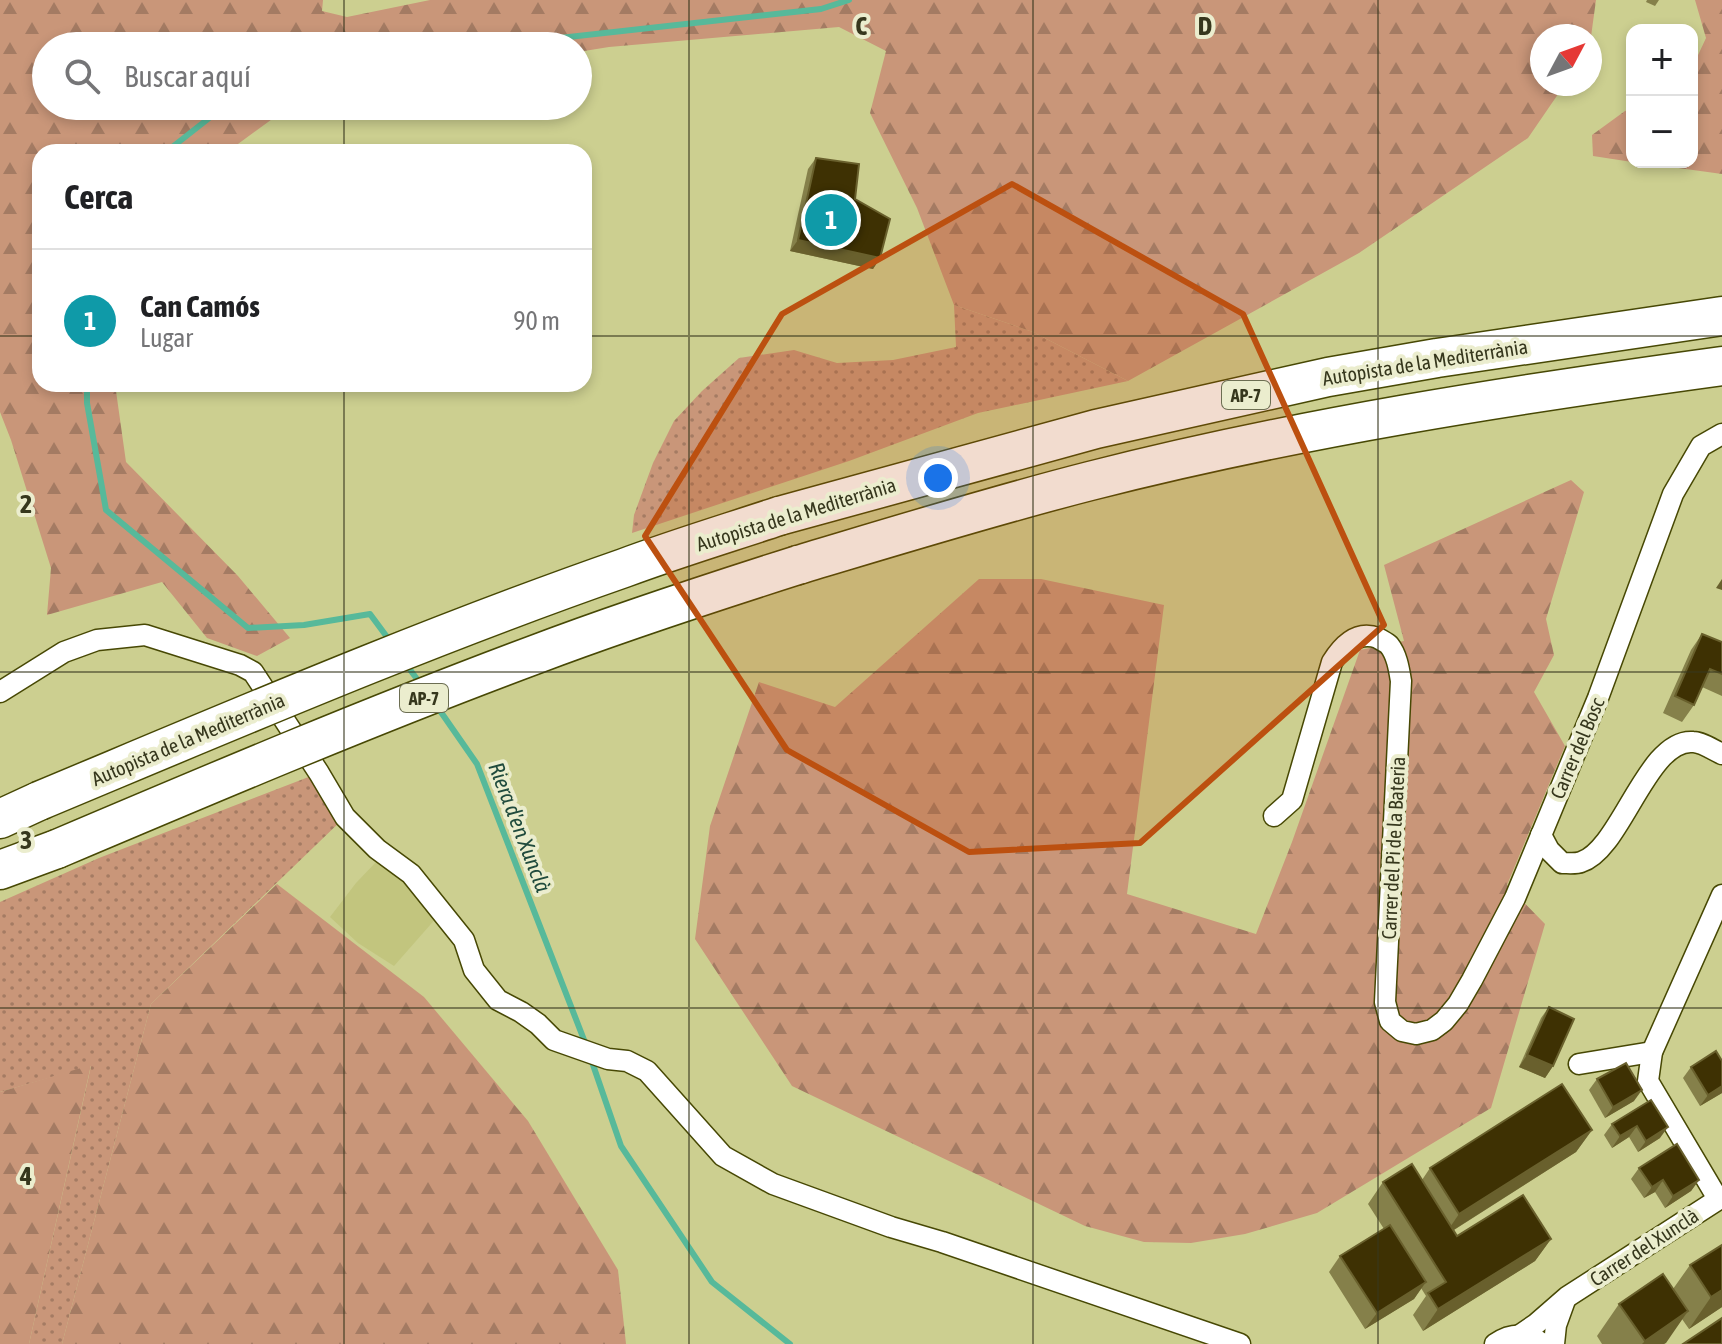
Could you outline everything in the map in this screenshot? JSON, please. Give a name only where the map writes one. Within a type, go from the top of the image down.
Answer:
[{"type":"highway","name":"Autopista de la Mediterrània","points":[[0,819],[264,707],[490,617],[625,567],[779,516],[1096,429],[1328,377],[1722,316]]},
{"type":"highway","name":"AP-7","points":[[0,870],[534,655],[798,565],[1011,502],[1237,447],[1462,404],[1722,366]]},
{"type":"street","name":"Carrer del Bosc","points":[[1541,835],[1598,698],[1673,494],[1701,446],[1722,434]]},
{"type":"street","points":[[0,692],[64,652],[97,640],[145,635],[240,665],[253,672],[345,817],[377,849],[411,874],[464,940],[474,970],[498,1000],[538,1024],[554,1040],[608,1059],[627,1061],[647,1071],[723,1156],[773,1184],[891,1227],[1240,1344]]},
{"type":"street","name":"Carrer del Pi de la Bateria","points":[[1274,816],[1292,800],[1336,655],[1352,640],[1366,636],[1388,643],[1397,659],[1401,681],[1385,1002],[1390,1021],[1402,1031],[1416,1034],[1432,1030],[1458,1004],[1515,898],[1541,835]]},
{"type":"street","points":[[1541,835],[1549,850],[1562,863],[1582,862],[1601,849],[1666,752],[1678,743],[1695,741],[1722,754]]},
{"type":"street","points":[[1720,1198],[1648,1081],[1652,1052],[1722,895]]},
{"type":"street","points":[[1579,1064],[1652,1052]]},
{"type":"street","name":"Carrer del Xunclà","points":[[1495,1344],[1508,1336],[1520,1335],[1567,1297],[1720,1198]]},
{"type":"street","name":"Carrer del Xunclà","points":[[1554,1344],[1556,1325],[1567,1297]]},
{"type":"street","points":[[1520,1335],[1543,1344]]},
{"type":"highlighted area","points":[[1012,184],[1243,314],[1384,625],[1140,843],[969,852],[787,750],[645,536],[782,314]]},
{"type":"shaded area","points":[[378,860],[412,884],[438,916],[394,966],[358,943],[330,917]]},
{"type":"green space","points":[[0,0],[323,0],[322,11],[347,17],[430,0],[1596,0],[1593,24],[1530,24],[1530,96],[1557,96],[1528,138],[1359,253],[1128,381],[1033,332],[954,305],[917,208],[870,113],[886,51],[839,27],[592,50],[592,32],[32,32],[32,120],[271,120],[238,144],[32,144],[32,392],[116,392],[126,462],[238,576],[290,638],[257,656],[207,638],[162,582],[47,615],[51,568],[0,412]]},
{"type":"green space","points":[[1695,0],[1722,0],[1722,174],[1678,168],[1698,168],[1698,55],[1706,38]]},
{"type":"green space","points":[[1625,111],[1626,161],[1593,156],[1592,135]]},
{"type":"green space","points":[[954,305],[1033,332],[1128,381],[978,413],[849,461],[632,533],[634,515],[653,463],[674,421],[739,358],[794,350],[837,363],[893,360],[956,347]]},
{"type":"green space","points":[[1571,480],[1584,492],[1546,619],[1554,655],[1534,692],[1565,746],[1507,885],[1545,924],[1491,1108],[1317,1213],[1245,1234],[1191,1243],[1144,1242],[1085,1226],[792,1086],[695,939],[710,826],[759,682],[835,707],[979,579],[1041,579],[1164,605],[1127,894],[1256,934],[1360,650],[1404,641],[1384,565]]},
{"type":"green space","points":[[319,773],[345,817],[151,1004],[62,1344],[29,1344],[91,1066],[0,1092],[0,902],[99,858]]},
{"type":"green space","points":[[277,884],[424,997],[528,1121],[618,1270],[626,1344],[62,1344],[151,1004]]},
{"type":"green space","points":[[91,1065],[29,1344],[0,1344],[0,1092]]},
{"type":"building","points":[[816,158],[859,164],[855,199],[890,219],[880,258],[798,240]]},
{"type":"building","points":[[1702,634],[1722,642],[1722,674],[1710,669],[1694,705],[1675,696]]},
{"type":"building","points":[[1549,1007],[1574,1019],[1553,1066],[1527,1055]]},
{"type":"building","points":[[1716,1051],[1722,1061],[1722,1086],[1708,1095],[1691,1067]]},
{"type":"building","points":[[1626,1063],[1642,1090],[1613,1107],[1597,1079]]},
{"type":"building","points":[[1562,1084],[1592,1130],[1459,1214],[1430,1168]]},
{"type":"building","points":[[1651,1100],[1668,1127],[1646,1141],[1637,1126],[1620,1136],[1612,1124]]},
{"type":"building","points":[[1677,1144],[1699,1180],[1673,1196],[1663,1180],[1652,1187],[1639,1168]]},
{"type":"building","points":[[1412,1164],[1457,1236],[1523,1195],[1551,1239],[1438,1309],[1428,1293],[1446,1282],[1383,1182]]},
{"type":"building","points":[[1390,1225],[1426,1282],[1377,1313],[1340,1256]]},
{"type":"building","points":[[1722,1245],[1722,1290],[1711,1297],[1690,1265]]},
{"type":"building","points":[[1663,1274],[1688,1311],[1645,1341],[1619,1304]]},
{"type":"building","points":[[1722,1318],[1722,1344],[1683,1344]]},
{"type":"waterway","name":"Riera d'en Xunclà","points":[[592,34],[821,9],[849,0]]},
{"type":"waterway","name":"Riera d'en Xunclà","points":[[176,144],[207,120]]},
{"type":"waterway","name":"Riera d'en Xunclà","points":[[87,392],[106,510],[248,628],[304,625],[370,614],[390,641]]},
{"type":"waterway","name":"Riera d'en Xunclà","points":[[405,663],[420,683]]},
{"type":"waterway","name":"Riera d'en Xunclà","points":[[436,705],[477,764],[586,1045]]},
{"type":"waterway","name":"Riera d'en Xunclà","points":[[591,1059],[621,1146],[712,1282],[790,1344]]},
{"type":"place","name":"Can Camós","points":[[831,220]]}]
